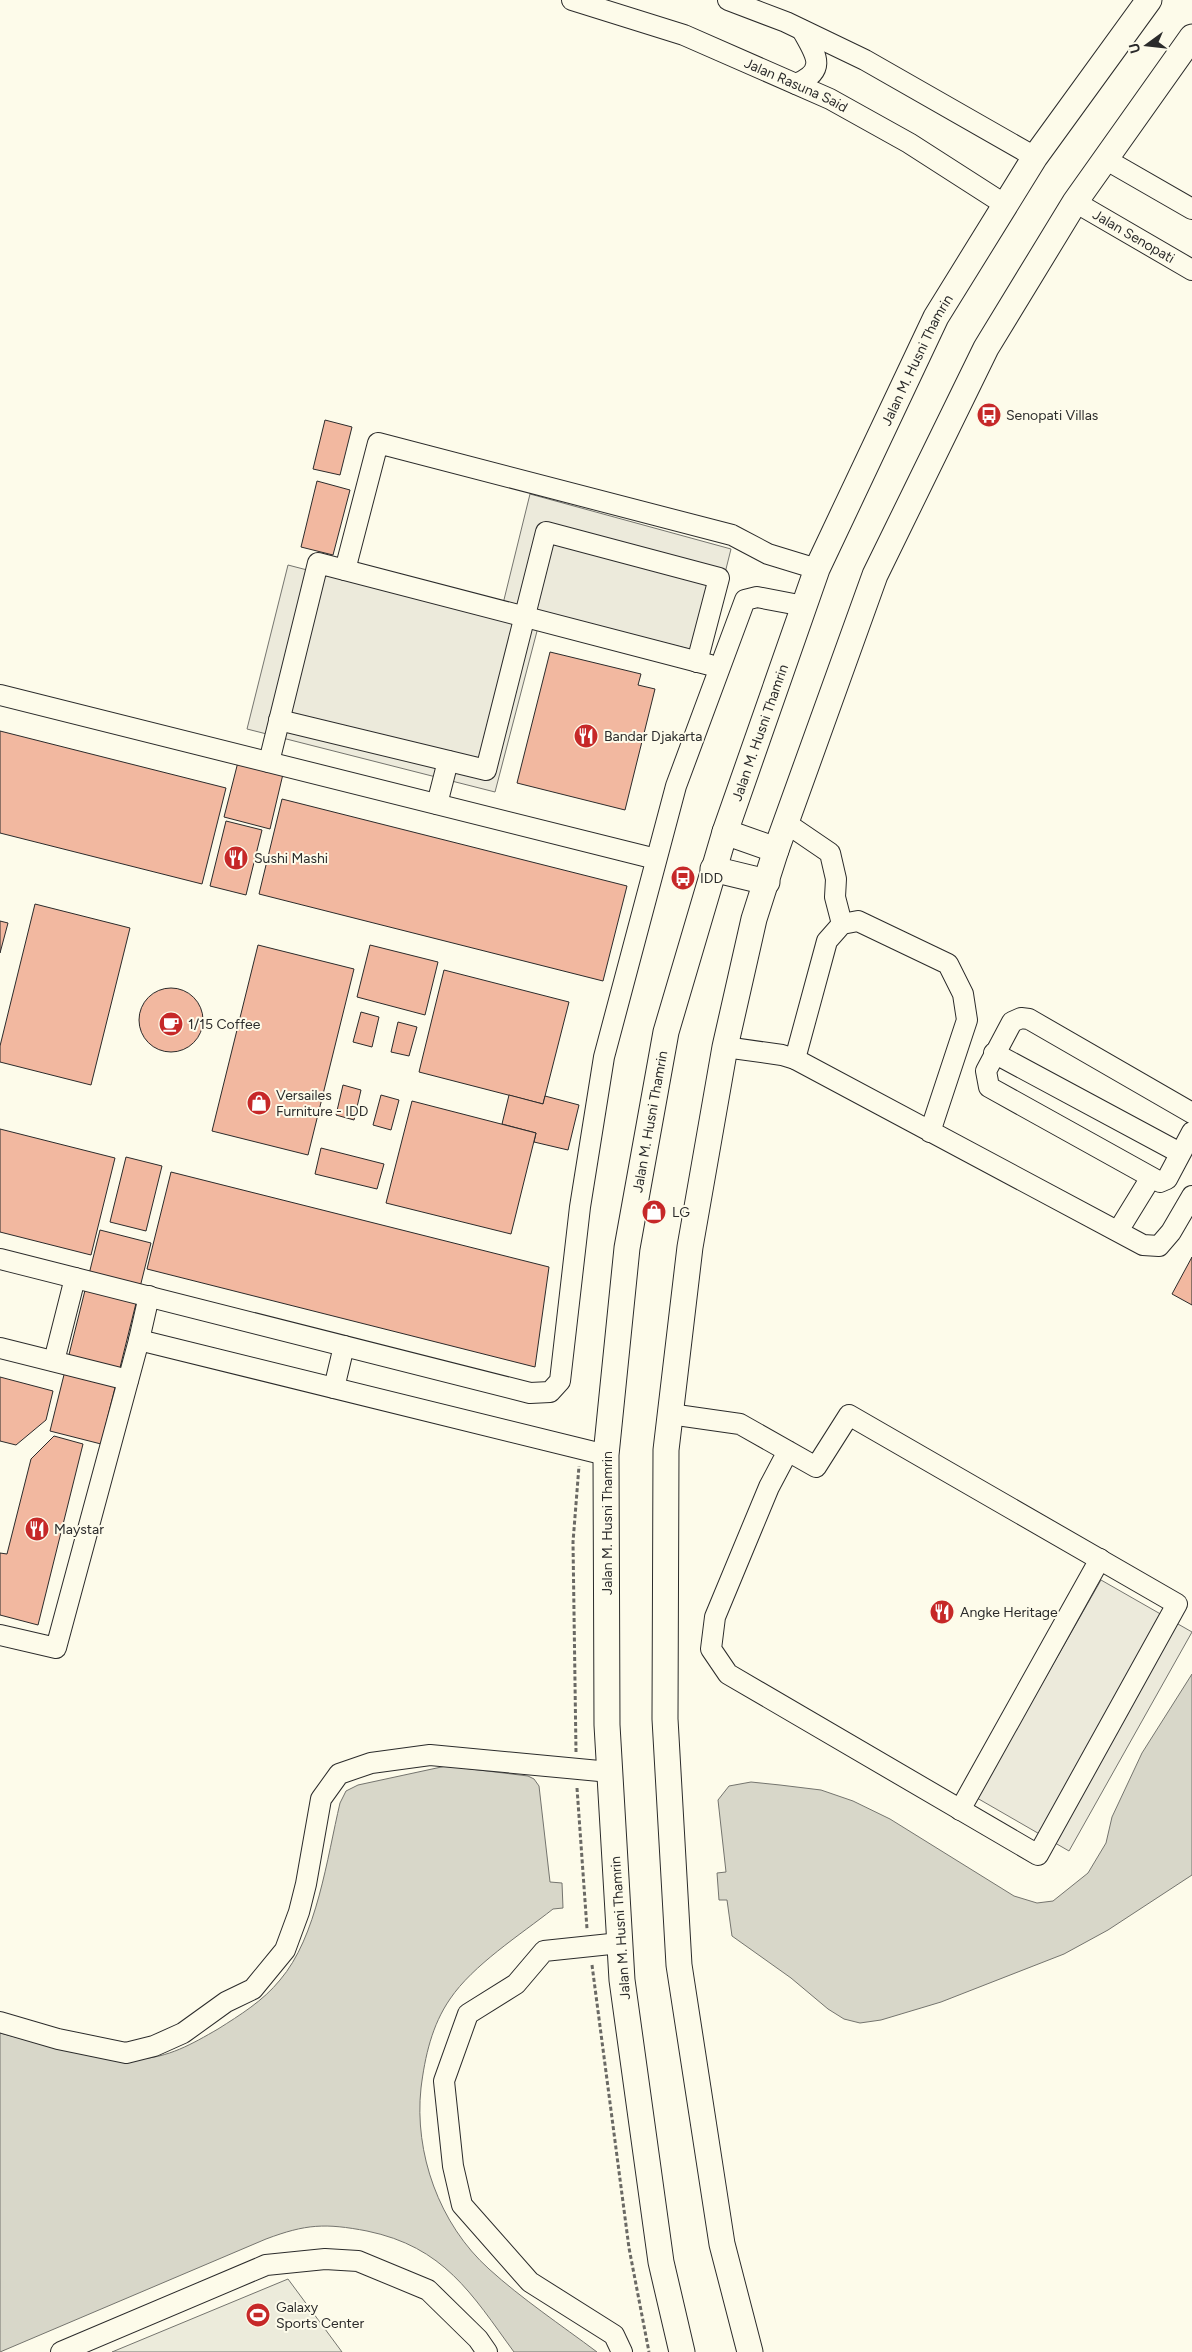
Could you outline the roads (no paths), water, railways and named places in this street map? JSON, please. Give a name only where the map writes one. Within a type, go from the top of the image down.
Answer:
[{"type":"main road","name":"Jalan M. Husni Thamrin","points":[[682,2352],[661,2262],[622,1980],[607,1725],[606,1455],[627,1248],[666,1032],[725,832],[817,569],[936,316],[1035,157],[1149,0]]},
{"type":"main road","points":[[750,2352],[722,2244],[679,1965],[665,1720],[666,1450],[690,1247],[725,1046],[754,919],[776,850],[875,575],[986,348],[1075,202],[1192,38]]},
{"type":"main road","points":[[725,832],[776,850]]},
{"type":"main road","points":[[713,869],[767,882]]},
{"type":"street","name":"Jalan Rasuna Said","points":[[572,0],[684,36],[830,100],[909,143],[1004,204]]},
{"type":"street","points":[[728,0],[802,30],[865,60],[1035,157]]},
{"type":"street","points":[[796,84],[810,78],[817,66],[815,53],[802,30]]},
{"type":"street","points":[[1106,159],[1192,209]]},
{"type":"street","name":"Jalan Senopati","points":[[1075,202],[1192,270]]},
{"type":"street","points":[[345,570],[378,443],[732,535],[768,554],[817,569]]},
{"type":"street","points":[[279,720],[486,770],[546,532],[719,578],[697,662]]},
{"type":"street","points":[[269,762],[318,563],[720,667]]},
{"type":"street","points":[[0,1259],[530,1394],[550,1392],[560,1381],[580,1207],[604,1057],[676,786],[744,600],[757,598],[804,606]]},
{"type":"street","points":[[0,695],[656,859]]},
{"type":"street","points":[[437,804],[448,761]]},
{"type":"street","points":[[786,823],[830,853],[836,879],[835,897],[842,924]]},
{"type":"street","points":[[795,1059],[827,940],[842,924],[858,921],[948,964],[962,994],[967,1020],[930,1132]]},
{"type":"street","points":[[1192,1113],[1029,1019],[1021,1018],[1012,1022],[986,1070],[989,1087],[1150,1179],[1160,1182],[1167,1179],[1192,1132]]},
{"type":"street","points":[[725,1046],[782,1055],[795,1059],[1143,1245],[1159,1246],[1171,1232],[1192,1196]]},
{"type":"street","points":[[994,1053],[1180,1154]]},
{"type":"street","points":[[1118,1231],[1150,1179]]},
{"type":"street","points":[[54,1361],[75,1278]]},
{"type":"street","points":[[0,1635],[56,1648],[139,1340],[149,1296]]},
{"type":"street","points":[[139,1340],[606,1455]]},
{"type":"street","points":[[334,1388],[344,1346]]},
{"type":"street","points":[[0,1348],[128,1380]]},
{"type":"street","points":[[670,1414],[740,1424],[788,1451],[816,1468],[849,1415],[1177,1604],[1038,1855],[728,1674],[712,1649],[715,1618],[769,1487],[788,1451]]},
{"type":"street","points":[[960,1810],[1100,1559]]},
{"type":"street","points":[[0,2022],[58,2039],[126,2053],[154,2046],[183,2033],[226,2002],[253,1989],[285,1950],[299,1912],[306,1884],[321,1799],[339,1774],[371,1763],[430,1755],[610,1772]]},
{"type":"street","points":[[620,1943],[544,1951],[516,1984],[468,2014],[444,2082],[453,2166],[462,2205],[530,2282],[614,2335],[622,2352]]},
{"type":"street","points":[[62,2352],[266,2266],[325,2259],[358,2261],[428,2290],[478,2339],[487,2352]]},
{"type":"place","name":"Senopati Villas","points":[[989,415]]},
{"type":"place","name":"Bandar Djakarta","points":[[586,736]]},
{"type":"place","name":"Sushi Mashi","points":[[236,858]]},
{"type":"place","name":"IDD","points":[[683,878]]},
{"type":"place","name":"1/15 Coffee","points":[[171,1024]]},
{"type":"place","name":"Versailes Furniture - IDD","points":[[259,1103]]},
{"type":"place","name":"LG","points":[[654,1212]]},
{"type":"place","name":"Maystar","points":[[37,1529]]},
{"type":"place","name":"Angke Heritage","points":[[942,1612]]},
{"type":"place","name":"Galaxy Sports Center","points":[[258,2315]]}]
